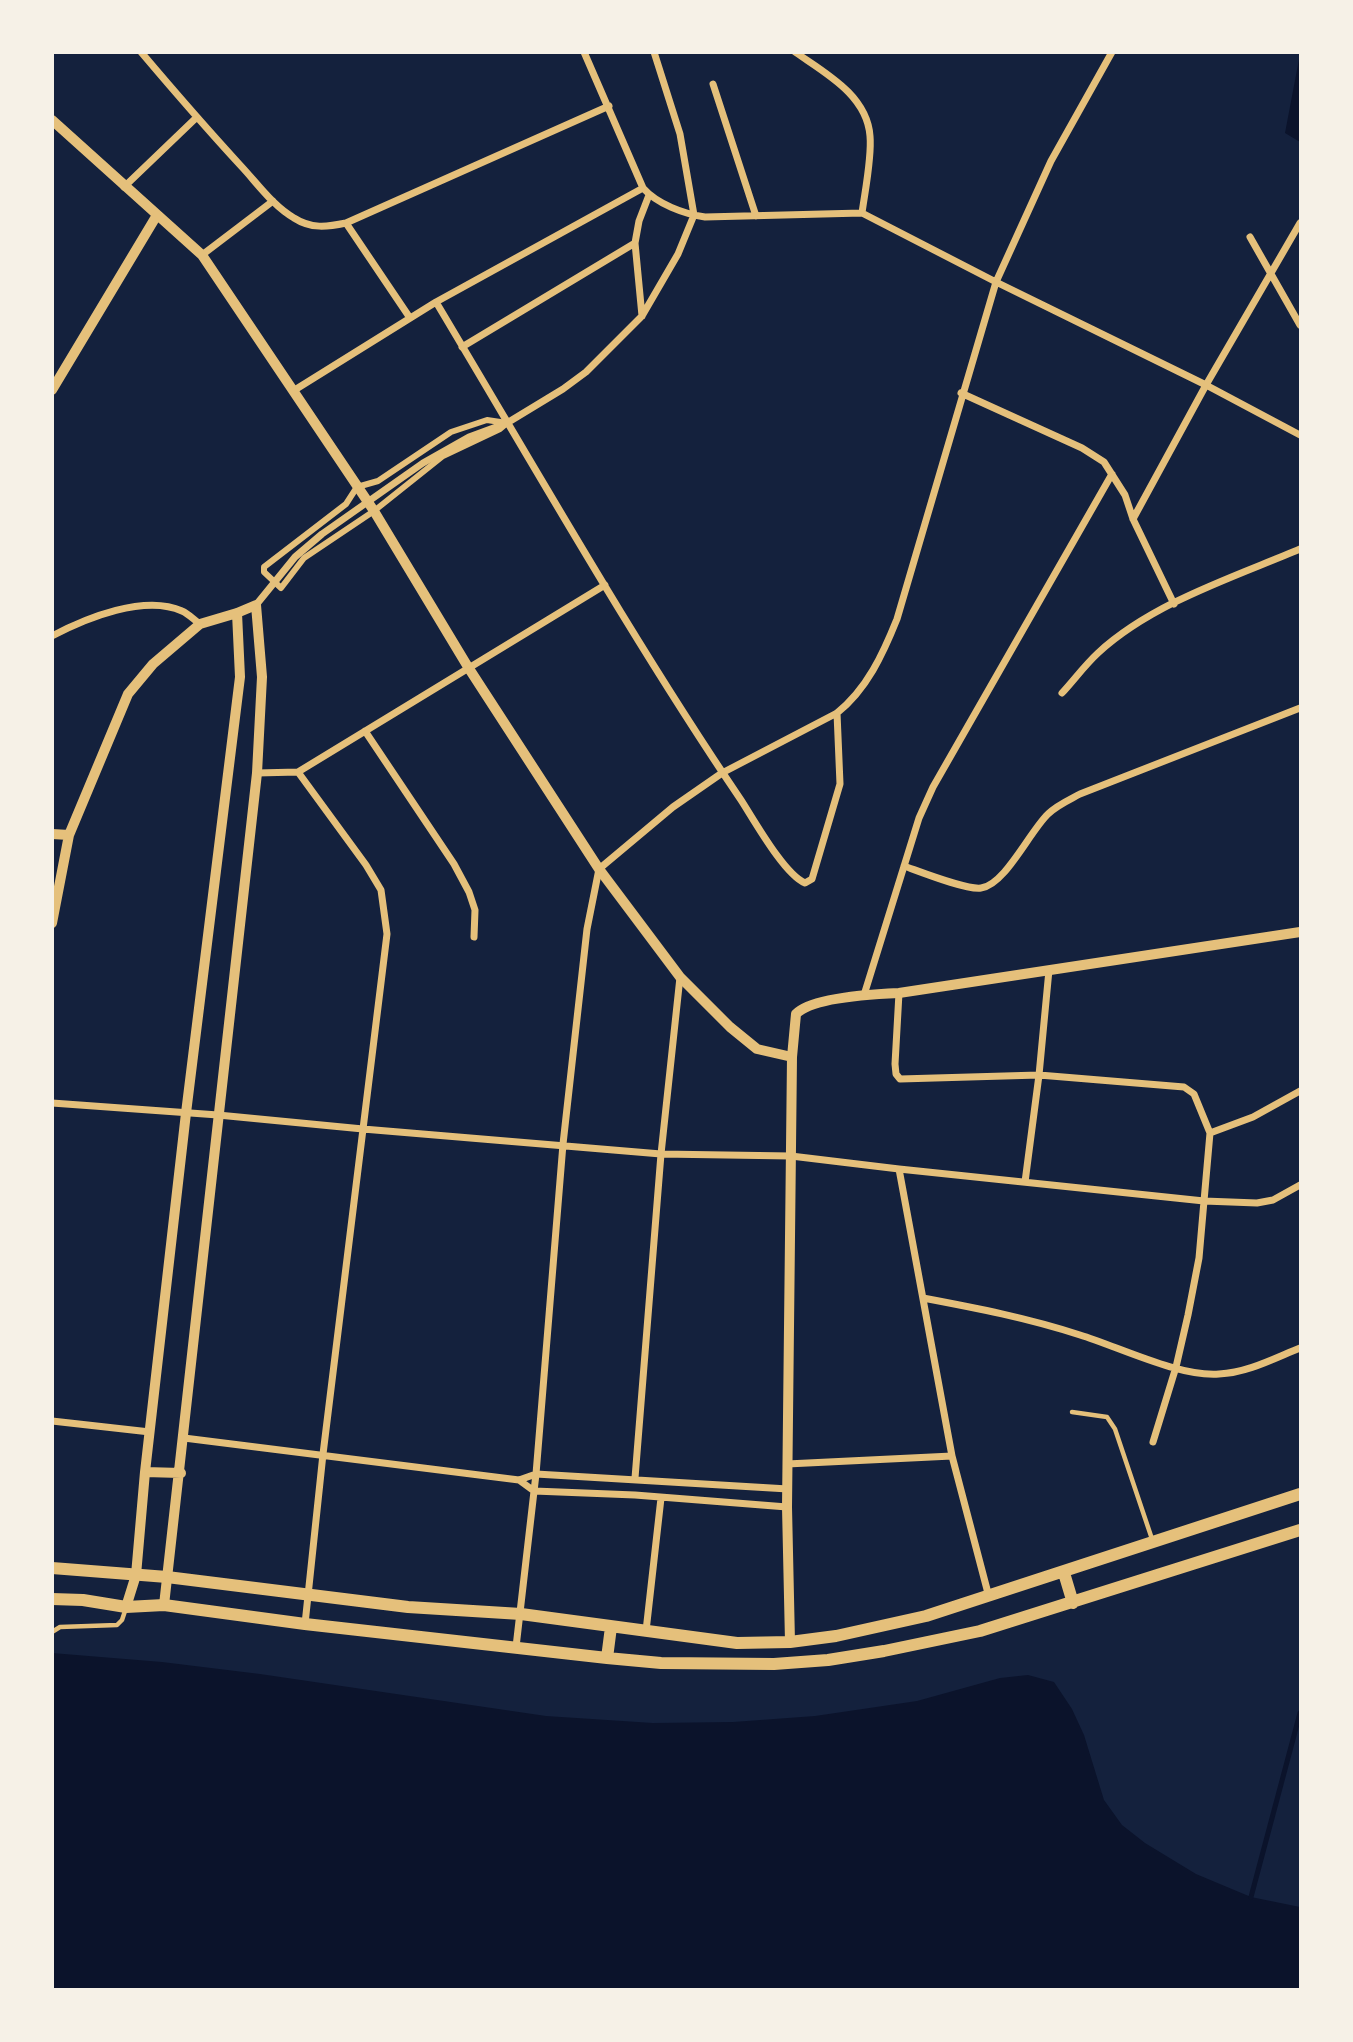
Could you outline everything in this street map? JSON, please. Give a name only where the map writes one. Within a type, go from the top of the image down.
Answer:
[{"type":"main road","points":[[52,1568],[167,1577],[408,1607],[521,1614],[737,1643],[790,1642],[890,1625],[989,1598],[1300,1494]]},
{"type":"main road","points":[[52,1599],[83,1600],[126,1607],[164,1605],[305,1624],[661,1663],[761,1664],[828,1660],[980,1631],[1300,1530]]},
{"type":"main road","points":[[1063,1573],[1073,1603]]},
{"type":"main road","points":[[607,1658],[611,1627]]},
{"type":"street","points":[[141,52],[273,201],[294,218],[312,226],[327,227],[346,223],[609,106]]},
{"type":"street","points":[[584,52],[643,188],[659,201],[694,215],[726,218],[862,214],[1206,385],[1300,435]]},
{"type":"street","points":[[507,423],[487,420],[451,432],[378,481],[357,487],[346,504],[264,567],[264,572],[281,589],[304,558],[373,511],[443,456],[500,429],[586,372],[642,316],[678,254],[694,215],[680,134],[654,52]]},
{"type":"street","points":[[795,52],[835,80],[854,98],[864,114],[870,136],[862,214]]},
{"type":"street","points":[[516,1647],[536,1474],[563,1144],[587,929],[599,869],[673,807],[722,773],[837,713],[853,699],[886,647],[897,619],[961,393],[996,282],[1051,161],[1112,52]]},
{"type":"street","points":[[713,84],[756,216]]},
{"type":"street","points":[[124,187],[197,117]]},
{"type":"street","points":[[52,120],[202,255],[373,511],[468,667],[599,869],[680,977],[730,1027],[757,1049],[792,1057]]},
{"type":"street","points":[[293,391],[436,302],[643,188]]},
{"type":"street","points":[[642,316],[635,243],[639,221],[649,195]]},
{"type":"street","points":[[202,255],[273,201]]},
{"type":"street","points":[[52,390],[156,215]]},
{"type":"street","points":[[346,223],[410,318]]},
{"type":"street","points":[[1133,519],[1206,385],[1300,223]]},
{"type":"street","points":[[1250,237],[1300,326]]},
{"type":"street","points":[[463,347],[635,243]]},
{"type":"street","points":[[436,302],[605,585],[722,773],[785,866],[800,882],[809,882],[812,878],[840,784],[837,713]]},
{"type":"street","points":[[961,393],[1082,448],[1104,463],[1125,495],[1133,519],[1174,604]]},
{"type":"street","points":[[52,923],[69,835],[128,694],[153,664],[200,624],[256,605],[295,557],[423,463],[469,437],[507,423]]},
{"type":"street","points":[[864,995],[919,818],[933,787],[1112,474]]},
{"type":"street","points":[[1062,694],[1098,653],[1132,627],[1174,604],[1300,549]]},
{"type":"street","points":[[257,772],[298,772],[605,585]]},
{"type":"street","points":[[52,636],[106,614],[148,605],[170,607],[184,612],[200,624]]},
{"type":"street","points":[[164,1605],[257,772],[262,677],[256,605]]},
{"type":"street","points":[[126,1607],[135,1575],[186,1113],[240,677],[237,613]]},
{"type":"street","points":[[240,677],[262,677]]},
{"type":"street","points":[[904,866],[971,888],[986,887],[1000,878],[1034,829],[1060,804],[1300,708]]},
{"type":"street","points":[[365,731],[454,864],[469,892],[475,910],[474,937]]},
{"type":"street","points":[[298,772],[366,865],[381,890],[387,934],[323,1454],[305,1624]]},
{"type":"street","points":[[52,834],[69,835]]},
{"type":"street","points":[[790,1642],[787,1464],[792,1057],[794,1021],[801,1008],[864,995],[899,993],[1300,932]]},
{"type":"street","points":[[1025,1182],[1049,970]]},
{"type":"street","points":[[635,1478],[661,1154],[680,977]]},
{"type":"street","points":[[899,993],[894,1064],[900,1079],[1039,1075],[1184,1087],[1194,1094],[1210,1133],[1199,1258],[1176,1367],[1153,1442]]},
{"type":"street","points":[[1210,1133],[1252,1117],[1300,1091]]},
{"type":"street","points":[[52,1103],[661,1154],[791,1156],[899,1170],[1204,1201],[1257,1203],[1273,1200],[1300,1185]]},
{"type":"street","points":[[899,1170],[953,1456],[989,1598]]},
{"type":"street","points":[[923,1298],[1013,1315],[1205,1374],[1251,1368],[1300,1348]]},
{"type":"street","points":[[52,1421],[150,1432]]},
{"type":"street","points":[[184,1438],[519,1480],[536,1474],[788,1489]]},
{"type":"street","points":[[787,1464],[953,1456]]},
{"type":"street","points":[[145,1472],[180,1473]]},
{"type":"street","points":[[519,1480],[534,1491],[635,1495],[787,1507]]},
{"type":"street","points":[[646,1631],[661,1498]]},
{"type":"lane","points":[[1072,1412],[1107,1417],[1115,1429],[1154,1543]]},
{"type":"lane","points":[[52,1632],[60,1627],[117,1626],[126,1607]]},
{"type":"water","points":[[1300,54],[1300,142],[1285,133]]},
{"type":"water","points":[[52,1653],[260,1674],[546,1716],[653,1723],[733,1722],[815,1716],[917,1701],[1000,1678],[1028,1675],[1054,1682],[1072,1709],[1084,1735],[1104,1800],[1122,1825],[1145,1843],[1196,1874],[1251,1897],[1300,1907],[1300,1989],[53,1989]]},
{"type":"waterway","points":[[1251,1897],[1300,1713]]}]
